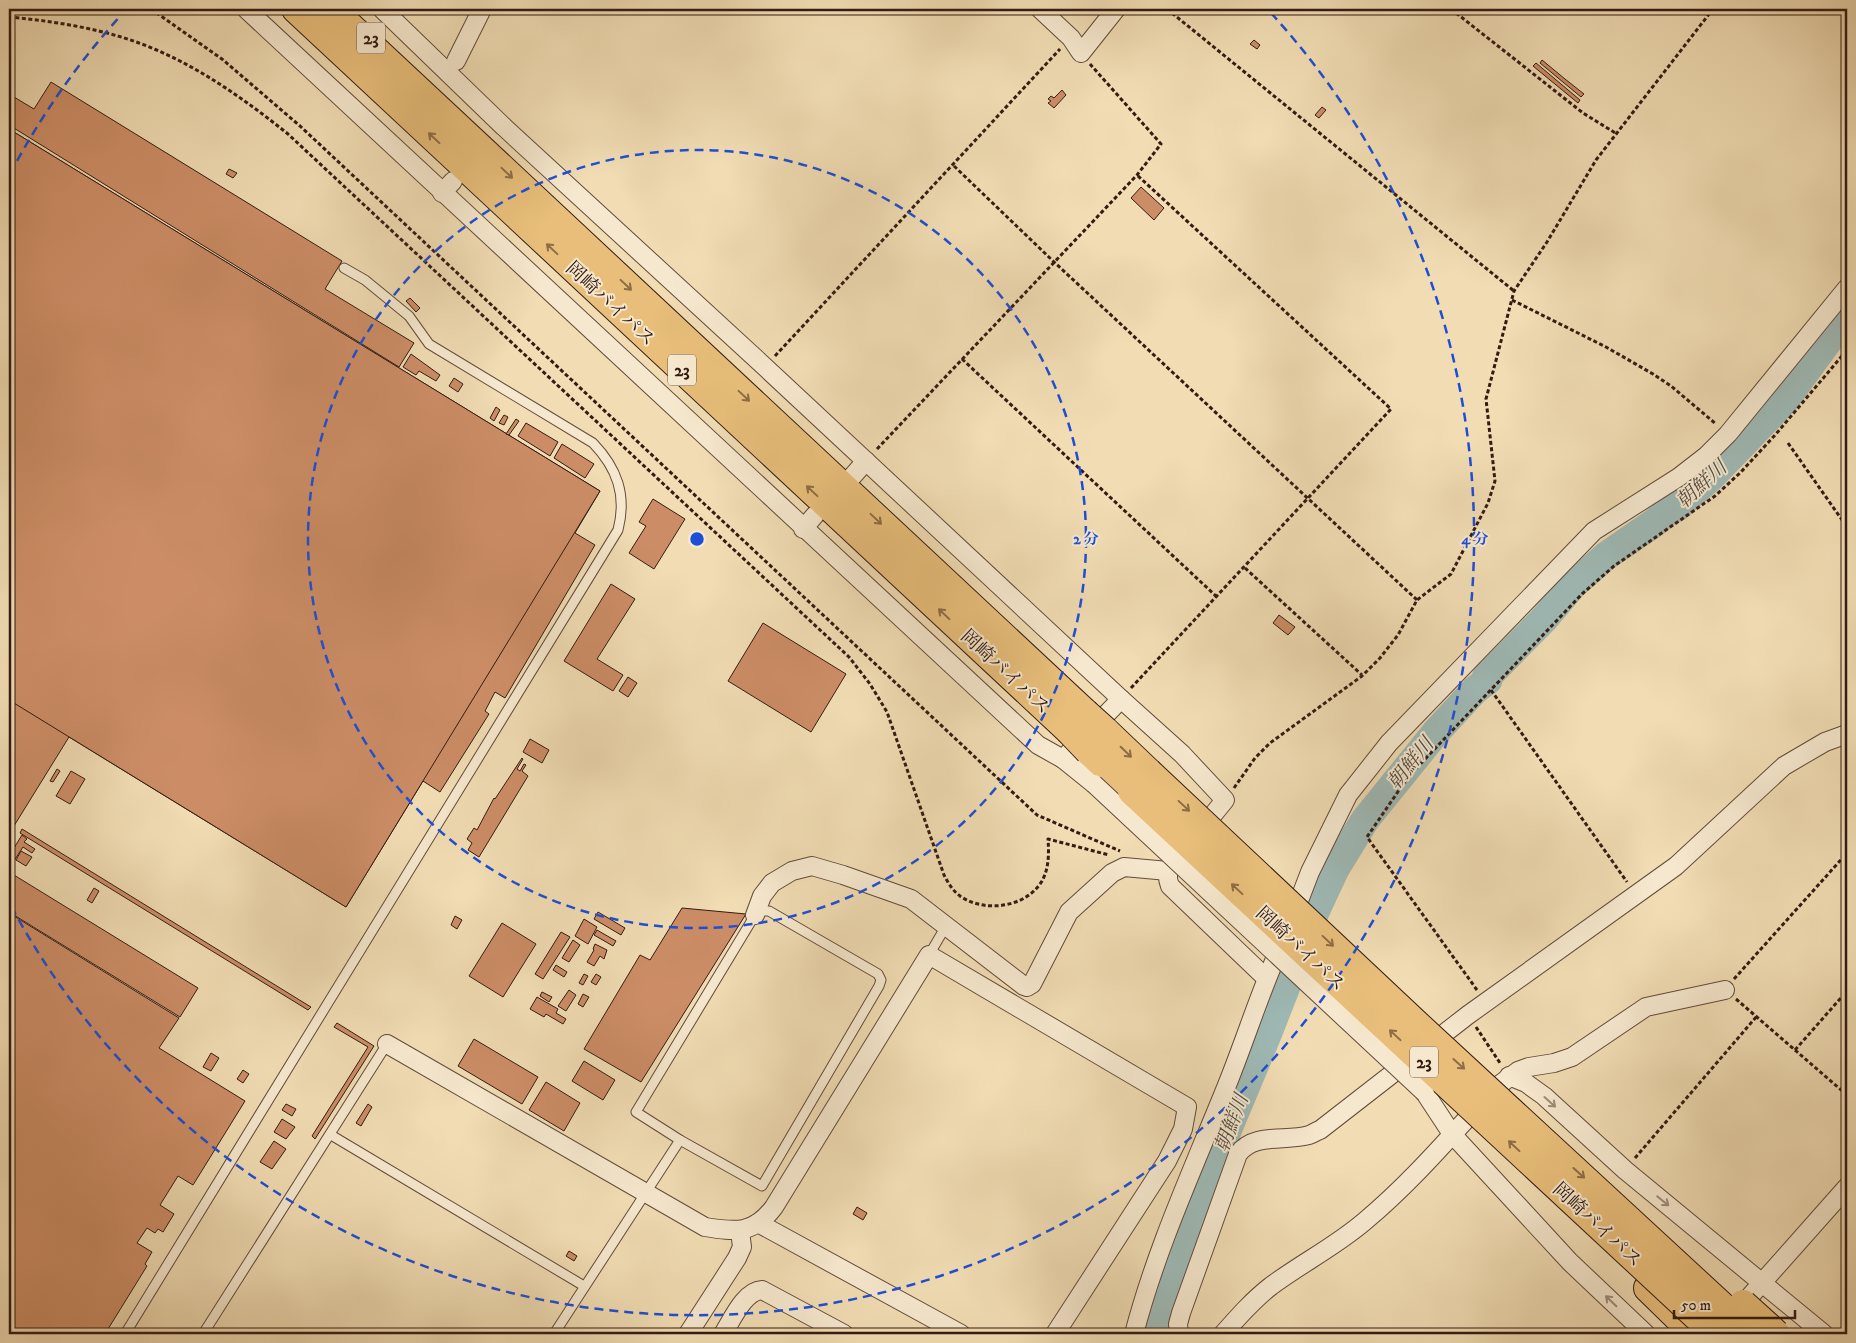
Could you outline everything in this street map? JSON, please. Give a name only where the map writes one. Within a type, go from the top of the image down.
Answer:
[{"type":"highway","name":"23","points":[[290,9],[313,14]]},
{"type":"highway","name":"23","points":[[347,9],[394,67]]},
{"type":"highway","name":"岡崎バイパス","points":[[313,14],[394,67],[1140,782],[1536,1166],[1716,1334]]},
{"type":"highway","name":"岡崎バイパス","points":[[313,14],[1077,722]]},
{"type":"highway","name":"岡崎バイパス","points":[[1140,782],[1415,1023],[1633,1223]]},
{"type":"highway","name":"23","points":[[1536,1166],[1631,1270],[1694,1334]]},
{"type":"highway","name":"23","points":[[1633,1223],[1752,1334]]},
{"type":"highway","name":"23","points":[[1633,1223],[1734,1297],[1776,1334]]},
{"type":"street","points":[[246,9],[448,187],[803,529],[1038,745],[1063,759],[1094,784],[1425,1093],[1452,1134],[1570,1262],[1646,1334]]},
{"type":"street","points":[[382,9],[404,30],[499,133],[765,367],[1182,754],[1225,800],[1168,871],[1167,879],[1170,886],[1266,978]]},
{"type":"street","points":[[396,9],[404,30]]},
{"type":"street","points":[[456,61],[482,9]]},
{"type":"street","points":[[1040,9],[1071,38],[1081,54],[1116,9]]},
{"type":"street","points":[[1134,1334],[1143,1300],[1180,1200],[1232,1073],[1266,978],[1302,897],[1310,872],[1348,795],[1389,743],[1594,531],[1679,477],[1706,456],[1728,434],[1847,288]]},
{"type":"street","points":[[850,479],[866,460]]},
{"type":"street","points":[[803,529],[815,516]]},
{"type":"street","points":[[1063,759],[1121,699]]},
{"type":"street","points":[[1180,1334],[1178,1324],[1181,1313],[1238,1154],[1242,1149],[1255,1142],[1309,1135],[1320,1130],[1468,1015],[1676,866],[1784,766],[1825,742],[1847,734]]},
{"type":"street","points":[[755,914],[762,896],[772,883],[792,871],[812,866],[912,899],[1027,987],[1032,984],[1069,912],[1112,873],[1124,867],[1168,871]]},
{"type":"street","points":[[387,1044],[705,1227],[740,1231],[754,1226],[767,1216],[774,1207],[929,955],[1187,1107],[1183,1129],[1167,1161],[1055,1334]]},
{"type":"street","points":[[1223,1334],[1253,1301],[1271,1286],[1331,1247],[1371,1216],[1419,1170],[1495,1088],[1509,1076],[1529,1067],[1554,1063],[1572,1057],[1646,1007],[1725,990]]},
{"type":"street","points":[[1509,1076],[1526,1083],[1544,1096],[1625,1170],[1824,1334]]},
{"type":"street","points":[[1716,1334],[1847,1187]]},
{"type":"street","points":[[758,1223],[961,1334]]},
{"type":"street","points":[[688,1334],[737,1258],[742,1247],[740,1231]]},
{"type":"street","points":[[723,1334],[747,1296],[755,1290],[762,1290],[844,1334]]},
{"type":"lane","points":[[126,1334],[618,530],[622,515],[620,486],[604,455],[593,443],[429,344],[409,316],[365,280],[344,268]]},
{"type":"lane","points":[[769,911],[878,974],[881,980],[879,986],[762,1186],[680,1140],[636,1112],[755,914],[769,911]]},
{"type":"lane","points":[[929,955],[946,926]]},
{"type":"lane","points":[[203,1334],[387,1044]]},
{"type":"lane","points":[[331,1134],[584,1286]]},
{"type":"lane","points":[[554,1334],[680,1140]]},
{"type":"path","points":[[151,9],[222,59],[300,126],[1036,816],[1124,852]]},
{"type":"path","points":[[1167,9],[1514,291]]},
{"type":"path","points":[[1451,9],[1583,113],[1617,134]]},
{"type":"path","points":[[1225,800],[1255,758],[1270,743],[1362,676],[1380,658],[1398,635],[1417,600],[1451,574],[1477,525],[1495,482],[1486,399],[1514,291],[1547,242],[1596,160],[1713,9]]},
{"type":"path","points":[[9,17],[94,30],[139,43],[175,59],[216,82],[248,102],[288,134],[849,657],[870,684],[887,712],[944,875],[958,896],[980,906],[994,906],[1022,899],[1034,891],[1042,881],[1047,866],[1048,840],[1113,856]]},
{"type":"path","points":[[765,367],[954,166],[1071,38]]},
{"type":"path","points":[[866,460],[1053,261],[1137,175],[1160,144],[1081,54]]},
{"type":"path","points":[[954,166],[1053,261],[1417,600]]},
{"type":"path","points":[[1121,699],[1245,568],[1307,497],[1391,410],[1137,175]]},
{"type":"path","points":[[1512,300],[1606,347],[1653,374],[1672,386],[1728,434]]},
{"type":"path","points":[[1486,1003],[1367,837],[1408,777],[1582,594],[1607,572],[1715,496],[1741,472],[1776,434],[1847,350]]},
{"type":"path","points":[[962,359],[1217,597]]},
{"type":"path","points":[[1788,443],[1847,527]]},
{"type":"path","points":[[1245,568],[1362,676]]},
{"type":"path","points":[[1491,690],[1636,895]]},
{"type":"path","points":[[1847,853],[1725,990],[1847,1095]]},
{"type":"path","points":[[1795,1050],[1847,991]]},
{"type":"path","points":[[1468,1015],[1509,1076]]},
{"type":"path","points":[[1625,1170],[1757,1016]]},
{"type":"building","points":[[1254,40],[1260,45],[1257,49],[1250,44]]},
{"type":"building","points":[[1542,60],[1584,94],[1581,97],[1540,63]]},
{"type":"building","points":[[1536,63],[1580,100],[1578,103],[1533,66]]},
{"type":"building","points":[[51,82],[342,261],[325,289],[414,343],[399,367],[9,125],[9,94],[34,109]]},
{"type":"building","points":[[1062,90],[1066,95],[1054,108],[1048,103],[1051,101],[1048,99],[1051,96],[1054,98]]},
{"type":"building","points":[[1322,107],[1326,110],[1319,118],[1315,115]]},
{"type":"building","points":[[9,129],[600,491],[575,533],[595,545],[505,698],[495,692],[485,711],[489,714],[440,792],[423,781],[346,907],[69,737],[9,834]]},
{"type":"building","points":[[9,129],[600,491],[346,907],[9,700]]},
{"type":"building","points":[[229,169],[237,173],[233,178],[226,174]]},
{"type":"building","points":[[1141,187],[1164,208],[1154,220],[1131,198]]},
{"type":"building","points":[[410,298],[420,308],[416,312],[406,301]]},
{"type":"building","points":[[411,354],[440,375],[436,381],[419,371],[416,375],[403,367]]},
{"type":"building","points":[[454,378],[463,384],[458,392],[449,386]]},
{"type":"building","points":[[496,407],[500,410],[494,421],[490,418]]},
{"type":"building","points":[[504,415],[508,417],[504,425],[499,423]]},
{"type":"building","points":[[516,419],[519,421],[509,435],[506,434]]},
{"type":"building","points":[[526,423],[558,442],[550,456],[518,436]]},
{"type":"building","points":[[562,444],[594,464],[585,478],[554,458]]},
{"type":"building","points":[[653,499],[685,519],[654,569],[629,553],[646,526],[639,522]]},
{"type":"building","points":[[611,584],[635,599],[597,659],[623,675],[613,691],[564,661]]},
{"type":"building","points":[[1279,615],[1295,627],[1288,635],[1273,623]]},
{"type":"building","points":[[763,623],[846,674],[811,732],[728,681]]},
{"type":"building","points":[[628,677],[637,683],[628,697],[619,691]]},
{"type":"building","points":[[530,739],[549,750],[542,763],[523,752]]},
{"type":"building","points":[[522,758],[517,769],[520,771],[524,764],[526,765],[522,771],[528,776],[479,857],[468,850],[472,843],[467,839],[474,828],[477,830],[494,798]]},
{"type":"building","points":[[57,769],[60,771],[53,782],[50,781]]},
{"type":"building","points":[[71,771],[85,779],[70,804],[56,796]]},
{"type":"building","points":[[22,829],[311,1007],[308,1010],[20,833]]},
{"type":"building","points":[[22,835],[27,839],[24,842],[35,849],[32,853],[23,847],[10,867],[9,856]]},
{"type":"building","points":[[21,851],[32,857],[26,866],[16,860]]},
{"type":"building","points":[[9,872],[198,988],[180,1017],[9,912]]},
{"type":"building","points":[[94,888],[99,891],[92,903],[87,900]]},
{"type":"building","points":[[682,908],[746,914],[641,1082],[584,1049],[640,955],[650,960]]},
{"type":"building","points":[[598,912],[625,928],[621,935],[594,919]]},
{"type":"building","points":[[9,913],[179,1018],[159,1048],[245,1101],[193,1185],[178,1176],[160,1205],[174,1214],[163,1232],[158,1229],[155,1233],[147,1228],[137,1243],[152,1252],[145,1264],[147,1266],[105,1334],[9,1334]]},
{"type":"building","points":[[455,916],[462,920],[457,929],[451,925]]},
{"type":"building","points":[[584,919],[597,927],[588,944],[575,936]]},
{"type":"building","points":[[502,923],[536,944],[503,997],[469,976]]},
{"type":"building","points":[[597,930],[616,941],[613,946],[594,935]]},
{"type":"building","points":[[561,932],[570,937],[543,979],[535,974]]},
{"type":"building","points":[[573,940],[580,945],[569,962],[562,958]]},
{"type":"building","points":[[595,944],[607,950],[604,959],[600,956],[594,966],[587,962],[594,950]]},
{"type":"building","points":[[556,965],[567,972],[564,977],[553,970]]},
{"type":"building","points":[[584,974],[588,976],[583,985],[579,983]]},
{"type":"building","points":[[596,974],[601,977],[596,985],[591,982]]},
{"type":"building","points":[[569,990],[576,995],[566,1011],[558,1006]]},
{"type":"building","points":[[542,992],[552,997],[549,1002],[540,996]]},
{"type":"building","points":[[583,994],[589,997],[583,1007],[578,1004]]},
{"type":"building","points":[[537,997],[558,1009],[556,1013],[566,1019],[563,1024],[546,1014],[544,1017],[530,1009]]},
{"type":"building","points":[[337,1023],[374,1046],[315,1139],[312,1136],[368,1047],[334,1027]]},
{"type":"building","points":[[474,1039],[538,1077],[522,1104],[458,1066]]},
{"type":"building","points":[[211,1053],[219,1058],[211,1071],[203,1067]]},
{"type":"building","points":[[584,1061],[615,1080],[603,1100],[572,1081]]},
{"type":"building","points":[[243,1070],[249,1074],[243,1083],[237,1079]]},
{"type":"building","points":[[546,1082],[580,1103],[564,1131],[529,1110]]},
{"type":"building","points":[[286,1104],[296,1109],[292,1116],[282,1110]]},
{"type":"building","points":[[368,1104],[372,1107],[361,1126],[356,1123]]},
{"type":"building","points":[[282,1119],[295,1127],[286,1139],[274,1132]]},
{"type":"building","points":[[274,1141],[286,1149],[272,1169],[260,1162]]},
{"type":"building","points":[[857,1207],[867,1213],[863,1220],[853,1214]]},
{"type":"building","points":[[569,1251],[577,1256],[574,1261],[566,1256]]},
{"type":"waterway","name":"朝鮮川","points":[[1156,1334],[1162,1311],[1227,1131],[1315,912],[1335,869],[1365,820],[1437,731],[1475,690],[1488,680],[1486,678],[1544,619],[1572,586],[1606,556],[1654,523],[1670,509],[1676,508],[1712,476],[1785,400],[1847,315]]}]
